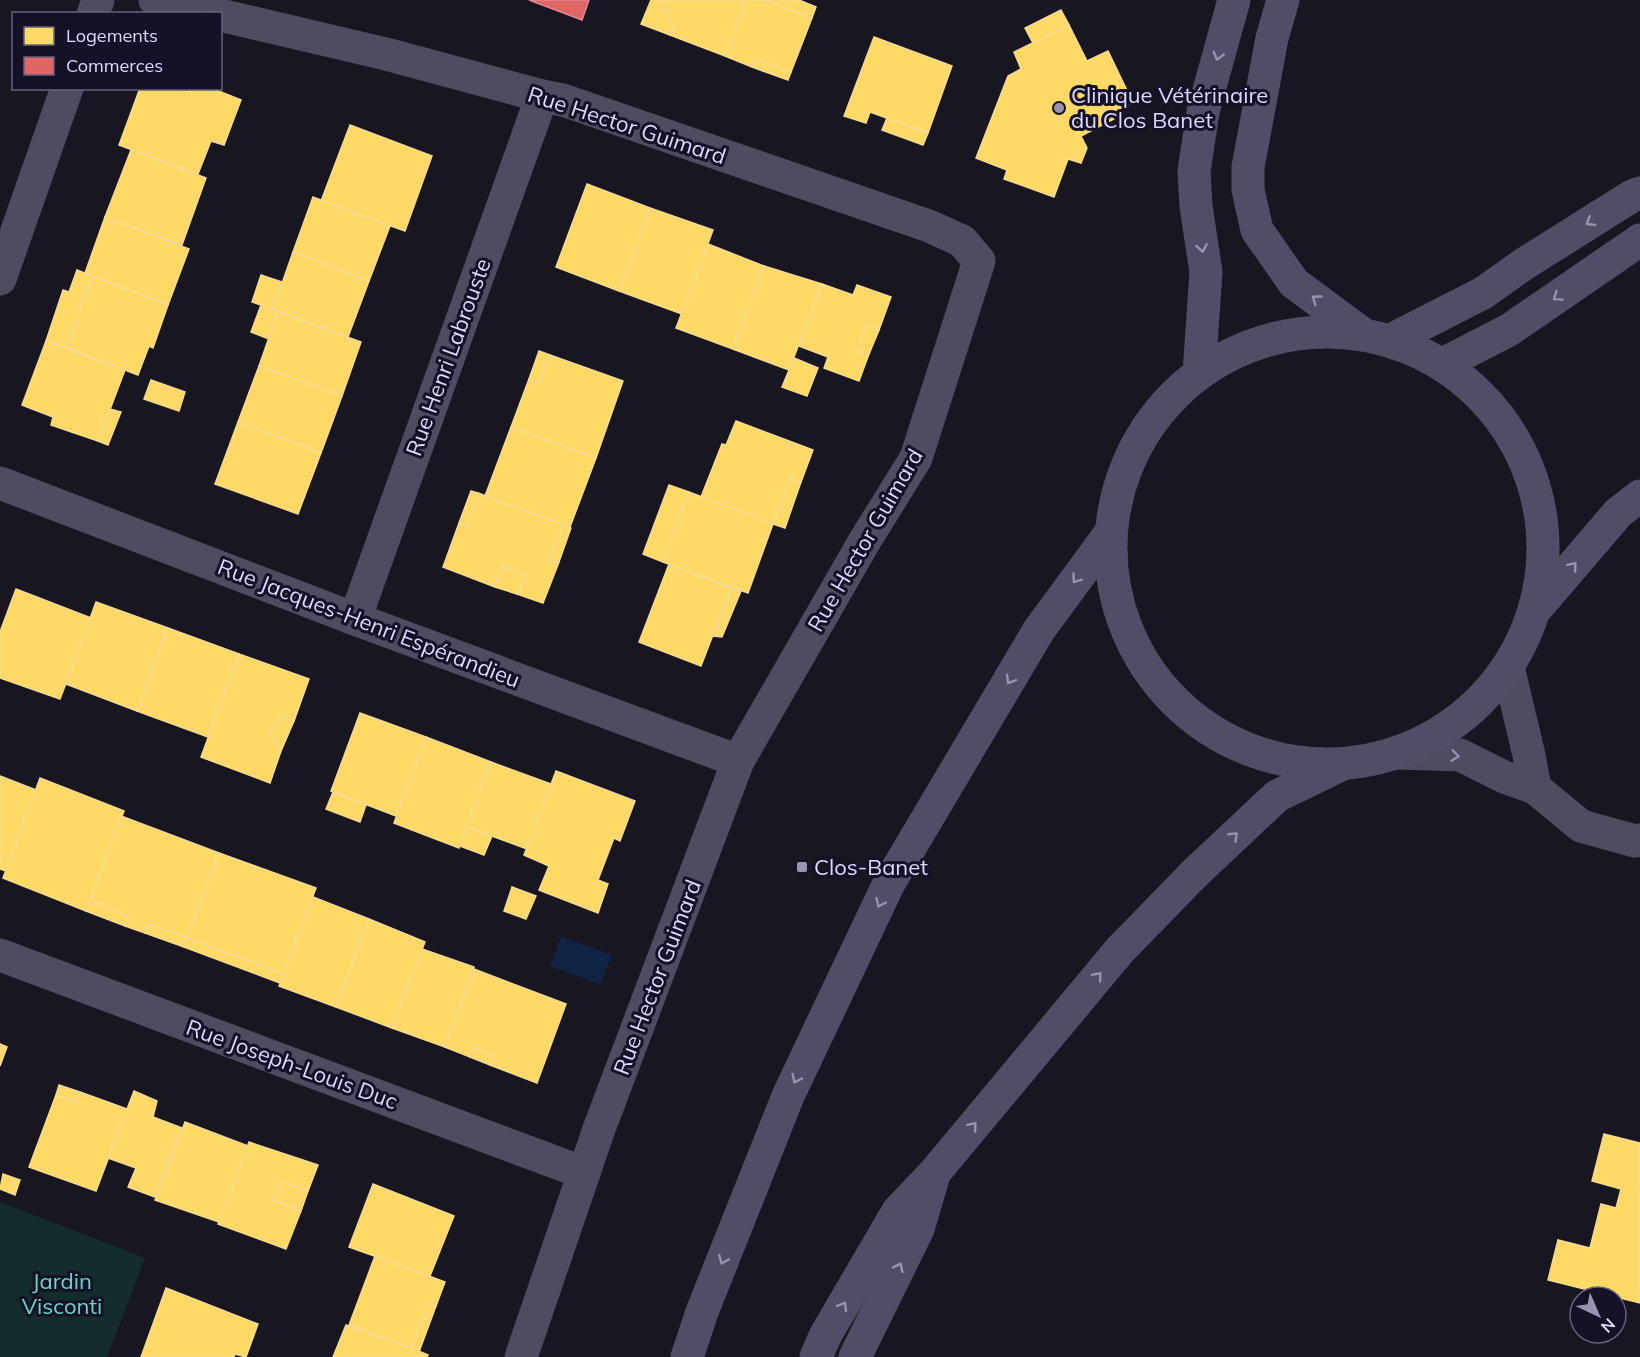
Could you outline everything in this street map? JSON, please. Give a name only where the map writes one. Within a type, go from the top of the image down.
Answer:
[{"type":"main road","points":[[1199,373],[1206,272],[1196,206],[1194,171],[1203,112],[1233,0]]},
{"type":"main road","points":[[1270,0],[1272,38]]},
{"type":"main road","points":[[816,1357],[825,1336],[898,1211],[936,1171],[1120,950],[1195,873],[1277,795],[1342,765],[1396,753],[1440,733],[1477,703],[1508,667],[1524,639],[1535,610],[1544,555],[1539,498],[1519,446],[1487,400],[1443,364],[1377,337],[1294,283],[1257,230],[1248,190],[1248,167],[1272,38],[1283,0]]},
{"type":"main road","points":[[1342,765],[1288,761],[1238,746],[1193,719],[1155,681],[1128,636],[1113,585],[1111,532],[1120,486],[1137,443],[1165,405],[1199,373],[1250,346],[1306,332],[1377,337],[1483,293],[1524,264],[1640,193]]},
{"type":"main road","points":[[1443,364],[1509,330],[1640,240]]},
{"type":"main road","points":[[1535,610],[1618,513],[1640,496]]},
{"type":"main road","points":[[687,1357],[702,1312],[788,1096],[889,883],[1040,630],[1111,532]]},
{"type":"main road","points":[[855,1357],[918,1229],[936,1171]]},
{"type":"street","points":[[155,0],[204,12]]},
{"type":"street","name":"Rue Hector Guimard","points":[[222,15],[386,54],[563,100],[929,226],[962,241],[979,261],[916,458],[858,552],[738,761],[599,1129],[521,1357]]},
{"type":"street","points":[[0,279],[66,90]]},
{"type":"street","name":"Rue Henri Labrouste","points":[[355,619],[542,96]]},
{"type":"street","name":"Rue Jacques-Henri Espérandieu","points":[[0,483],[355,619],[738,761]]},
{"type":"street","points":[[1508,667],[1530,755],[1535,788]]},
{"type":"street","points":[[1396,753],[1460,755],[1504,777],[1535,788],[1581,826],[1635,841],[1640,840]]},
{"type":"street","name":"Rue Joseph-Louis Duc","points":[[0,955],[584,1173]]},
{"type":"green space","name":"Jardin Visconti","points":[[0,1202],[145,1258],[107,1357],[0,1357]]},
{"type":"water","points":[[561,937],[612,955],[600,984],[550,966]]},
{"type":"building: Logements","points":[[651,0],[661,0],[673,27],[670,35],[641,24]]},
{"type":"building: Logements","points":[[661,0],[746,0],[725,56],[670,35],[673,27]]},
{"type":"building: Logements","points":[[746,0],[765,0],[812,18],[791,72],[755,58],[752,67],[725,56]]},
{"type":"building: Logements","points":[[765,0],[799,0],[816,7],[812,18]]},
{"type":"building: Logements","points":[[1061,10],[1069,25],[1033,43],[1025,28]]},
{"type":"building: Logements","name":"Clinique Vétérinaire du Clos Banet","points":[[1069,25],[1087,61],[1108,51],[1133,103],[1111,113],[1114,119],[1081,136],[1087,148],[1081,163],[1068,159],[1054,197],[1004,179],[1007,170],[976,158],[1008,76],[1021,69],[1014,52]]},
{"type":"building: Logements","points":[[874,37],[952,66],[928,133],[870,112],[866,123],[844,116]]},
{"type":"building: Logements","points":[[755,58],[791,72],[788,80],[752,67]]},
{"type":"building: Logements","points":[[139,90],[183,90],[187,92],[188,90],[216,90],[241,100],[224,145],[211,141],[198,174],[119,145]]},
{"type":"building: Logements","points":[[887,118],[928,133],[923,145],[882,130]]},
{"type":"building: Logements","points":[[350,125],[432,156],[405,231],[321,201]]},
{"type":"building: Logements","points":[[131,150],[206,178],[182,245],[105,217]]},
{"type":"building: Logements","points":[[587,184],[650,208],[619,291],[556,267]]},
{"type":"building: Logements","points":[[313,197],[390,226],[369,281],[293,252]]},
{"type":"building: Logements","points":[[650,208],[713,230],[682,314],[619,291]]},
{"type":"building: Logements","points":[[105,217],[189,249],[168,305],[85,273]]},
{"type":"building: Logements","points":[[708,244],[764,266],[733,349],[676,328]]},
{"type":"building: Logements","points":[[293,252],[369,281],[348,337],[273,309]]},
{"type":"building: Logements","points":[[764,266],[822,284],[789,370],[733,349]]},
{"type":"building: Logements","points":[[77,270],[92,276],[67,348],[46,341],[63,290],[69,292]]},
{"type":"building: Logements","points":[[261,275],[282,282],[273,309],[252,302]]},
{"type":"building: Logements","points":[[92,276],[168,305],[153,348],[149,346],[138,375],[67,348]]},
{"type":"building: Logements","points":[[822,284],[853,295],[857,285],[891,297],[879,330],[867,324],[857,351],[869,354],[859,381],[824,368],[828,357],[799,346]]},
{"type":"building: Logements","points":[[261,305],[278,312],[269,339],[251,332]]},
{"type":"building: Logements","points":[[278,312],[361,342],[342,396],[259,366]]},
{"type":"building: Logements","points":[[867,324],[879,330],[869,354],[857,351]]},
{"type":"building: Logements","points":[[46,341],[125,370],[98,441],[51,425],[53,417],[22,405]]},
{"type":"building: Logements","points":[[539,351],[550,355],[539,384],[529,379]]},
{"type":"building: Logements","points":[[550,355],[623,381],[596,458],[511,427],[529,379],[539,384]]},
{"type":"building: Logements","points":[[794,358],[818,368],[807,396],[782,387]]},
{"type":"building: Logements","points":[[259,366],[342,396],[321,453],[238,422]]},
{"type":"building: Logements","points":[[151,380],[185,392],[179,411],[144,399]]},
{"type":"building: Logements","points":[[110,409],[121,412],[108,445],[98,441]]},
{"type":"building: Logements","points":[[736,421],[813,450],[801,482],[790,478],[773,524],[701,497],[722,444],[726,445]]},
{"type":"building: Logements","points":[[238,422],[321,453],[298,514],[215,484]]},
{"type":"building: Logements","points":[[511,427],[596,458],[570,527],[485,496]]},
{"type":"building: Logements","points":[[790,478],[801,482],[785,528],[773,524]]},
{"type":"building: Logements","points":[[669,485],[689,492],[663,562],[643,554]]},
{"type":"building: Logements","points":[[471,491],[478,493],[467,527],[459,523]]},
{"type":"building: Logements","points":[[689,492],[773,524],[748,593],[663,562]]},
{"type":"building: Logements","points":[[478,493],[564,525],[549,560],[559,562],[543,603],[517,594],[525,575],[503,566],[495,587],[443,567],[459,523],[467,527]]},
{"type":"building: Logements","points":[[564,525],[571,528],[559,562],[549,560]]},
{"type":"building: Logements","points":[[669,564],[731,588],[701,666],[639,642]]},
{"type":"building: Logements","points":[[503,566],[525,575],[517,594],[495,587]]},
{"type":"building: Logements","points":[[731,588],[741,591],[722,637],[713,636]]},
{"type":"building: Logements","points":[[16,589],[91,618],[60,699],[0,678],[0,632]]},
{"type":"building: Logements","points":[[96,602],[168,628],[137,711],[66,684]]},
{"type":"building: Logements","points":[[168,628],[239,654],[208,737],[137,711]]},
{"type":"building: Logements","points":[[239,654],[309,679],[294,721],[278,716],[277,726],[269,731],[281,751],[270,783],[201,757]]},
{"type":"building: Logements","points":[[360,713],[426,737],[396,816],[331,791]]},
{"type":"building: Logements","points":[[278,716],[294,721],[281,751],[269,731],[277,726]]},
{"type":"building: Logements","points":[[426,737],[491,762],[459,848],[394,823]]},
{"type":"building: Logements","points":[[491,762],[551,784],[527,849],[467,827]]},
{"type":"building: Logements","points":[[556,771],[635,801],[620,841],[614,838],[598,880],[608,884],[598,913],[539,890],[549,866],[524,855]]},
{"type":"building: Logements","points":[[0,776],[36,790],[6,871],[0,869]]},
{"type":"building: Logements","points":[[40,778],[124,811],[86,911],[3,878]]},
{"type":"building: Logements","points":[[333,792],[366,805],[360,822],[326,809]]},
{"type":"building: Logements","points":[[121,816],[219,853],[187,938],[148,924],[145,933],[125,926],[128,916],[90,900]]},
{"type":"building: Logements","points":[[467,827],[492,836],[484,855],[460,846]]},
{"type":"building: Logements","points":[[219,853],[316,888],[284,974],[187,938]]},
{"type":"building: Logements","points":[[512,887],[536,896],[526,919],[504,911]]},
{"type":"building: Logements","points":[[313,897],[369,919],[336,1007],[279,986]]},
{"type":"building: Logements","points":[[90,900],[128,916],[125,926],[86,911]]},
{"type":"building: Logements","points":[[369,919],[425,942],[392,1028],[336,1007]]},
{"type":"building: Logements","points":[[148,924],[187,938],[184,947],[145,933]]},
{"type":"building: Logements","points":[[187,938],[284,974],[280,983],[184,947]]},
{"type":"building: Logements","points":[[422,949],[474,967],[445,1047],[392,1028]]},
{"type":"building: Logements","points":[[474,969],[566,1004],[537,1083],[490,1065],[493,1055],[473,1047],[470,1057],[445,1047]]},
{"type":"building: Logements","points":[[0,1044],[7,1047],[0,1066]]},
{"type":"building: Logements","points":[[473,1047],[493,1055],[490,1065],[470,1057]]},
{"type":"building: Logements","points":[[59,1085],[80,1092],[77,1102],[56,1095]]},
{"type":"building: Logements","points":[[134,1091],[157,1101],[153,1117],[182,1128],[155,1197],[128,1187],[136,1168],[108,1158]]},
{"type":"building: Logements","points":[[80,1092],[127,1109],[96,1191],[29,1167],[56,1095],[77,1102]]},
{"type":"building: Logements","points":[[185,1122],[248,1146],[219,1222],[155,1200]]},
{"type":"building: Logements","points":[[1604,1134],[1640,1143],[1640,1303],[1628,1300],[1628,1285],[1568,1285],[1548,1280],[1558,1240],[1590,1248],[1601,1204],[1616,1208],[1621,1189],[1592,1181]]},
{"type":"building: Logements","points":[[249,1142],[318,1165],[308,1191],[281,1181],[274,1200],[301,1211],[286,1249],[218,1224]]},
{"type":"building: Logements","points":[[3,1174],[20,1180],[15,1195],[0,1189]]},
{"type":"building: Logements","points":[[281,1181],[308,1191],[301,1211],[274,1200]]},
{"type":"building: Logements","points":[[373,1184],[454,1216],[430,1276],[349,1247]]},
{"type":"building: Logements","points":[[375,1256],[445,1282],[436,1306],[428,1304],[411,1348],[349,1325]]},
{"type":"building: Logements","points":[[166,1288],[258,1324],[246,1357],[235,1354],[234,1357],[141,1357]]},
{"type":"building: Logements","points":[[428,1304],[436,1306],[419,1352],[411,1348]]},
{"type":"building: Logements","points":[[346,1325],[428,1355],[427,1357],[333,1357]]},
{"type":"building: Commerces","points":[[529,0],[589,0],[582,20]]},
{"type":"place","name":"Clinique Vétérinaire du Clos Banet","points":[[1059,108]]},
{"type":"place","name":"Clos-Banet","points":[[802,867]]}]
